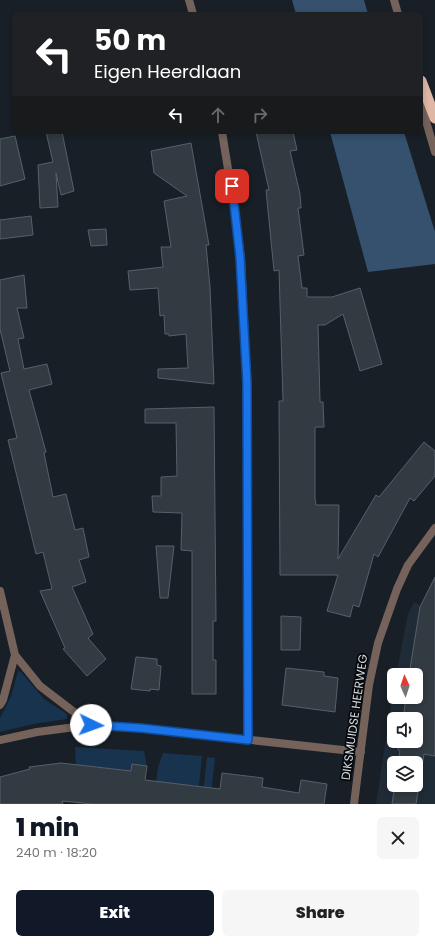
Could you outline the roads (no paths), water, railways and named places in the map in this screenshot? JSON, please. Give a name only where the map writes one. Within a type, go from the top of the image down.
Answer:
[{"type":"highway","points":[[423,85],[435,118]]},
{"type":"street","points":[[189,0],[192,12]]},
{"type":"street","points":[[394,0],[397,12]]},
{"type":"street","points":[[423,111],[435,152]]},
{"type":"street","points":[[222,134],[240,250],[246,346],[248,740]]},
{"type":"street","name":"DIKSMUIDSE HEERWEG","points":[[354,804],[369,685],[378,643],[397,589],[408,566],[435,528]]},
{"type":"street","points":[[0,591],[15,655],[40,686],[91,725]]},
{"type":"street","points":[[0,704],[3,700],[15,655]]},
{"type":"street","points":[[0,740],[37,732],[91,725],[140,728],[361,752]]}]
